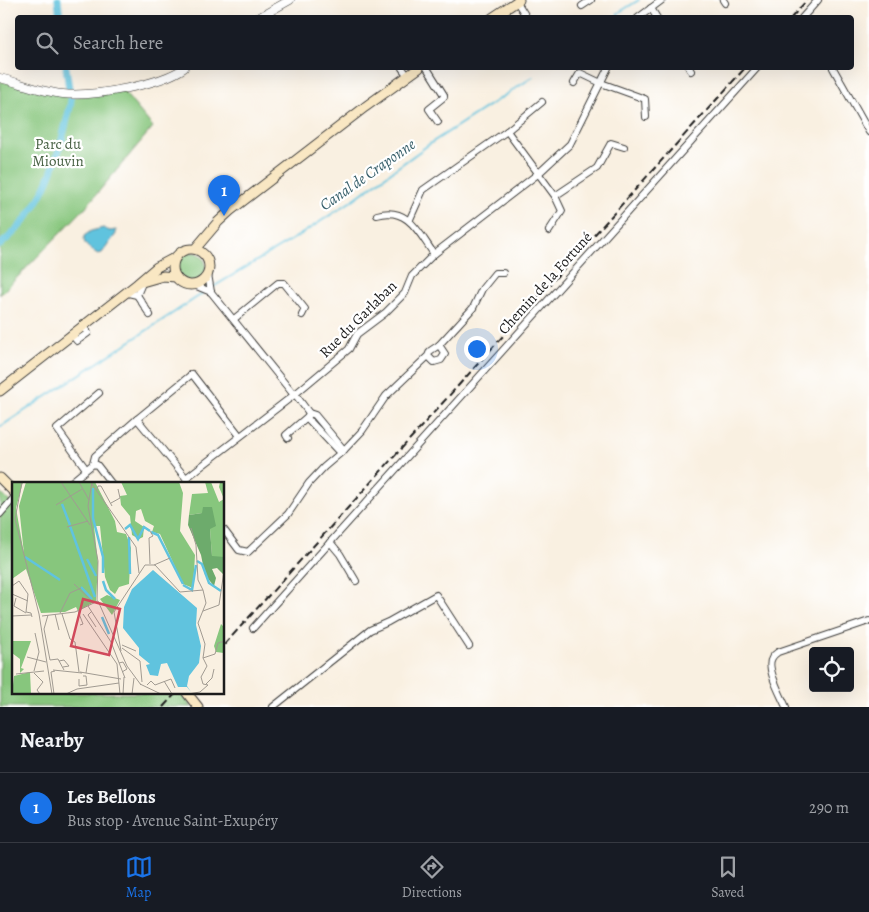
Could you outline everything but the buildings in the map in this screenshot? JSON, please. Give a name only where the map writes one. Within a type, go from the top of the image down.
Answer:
[{"type":"main road","points":[[497,15],[518,1]]},
{"type":"main road","points":[[195,248],[218,222],[239,204],[416,70]]},
{"type":"main road","points":[[176,257],[173,267],[176,277],[181,282],[194,285],[200,283],[208,274],[210,267],[207,256],[211,231]]},
{"type":"main road","points":[[0,391],[82,325],[140,283],[157,267],[176,257],[186,249],[195,248],[207,256]]},
{"type":"main road","points":[[140,283],[163,276],[176,277]]},
{"type":"main road","points":[[0,478],[12,490]]},
{"type":"main road","points":[[188,694],[198,707]]},
{"type":"street","points":[[263,15],[290,0]]},
{"type":"street","points":[[582,6],[592,0]]},
{"type":"street","points":[[642,15],[662,0]]},
{"type":"street","points":[[806,15],[818,0]]},
{"type":"street","points":[[518,1],[525,15]]},
{"type":"street","points":[[651,8],[655,15]]},
{"type":"street","points":[[0,78],[61,94],[84,95],[159,80],[175,75],[181,70]]},
{"type":"street","points":[[404,70],[408,76]]},
{"type":"street","points":[[428,70],[444,95],[429,109],[438,122]]},
{"type":"street","name":"Rue du Garlaban","points":[[187,481],[240,436],[350,349],[357,334],[385,313],[405,293],[412,276],[434,254],[539,173],[570,144],[607,70]]},
{"type":"street","name":"Chemin de la Fortuné","points":[[253,628],[755,70]]},
{"type":"street","points":[[834,70],[869,132]]},
{"type":"street","points":[[574,83],[580,72],[601,83],[645,100],[646,117]]},
{"type":"street","points":[[410,219],[423,190],[507,131],[542,102]]},
{"type":"street","points":[[507,131],[555,196],[562,211],[549,231]]},
{"type":"street","points":[[555,196],[597,168],[611,143],[624,147]]},
{"type":"street","points":[[377,215],[388,212],[410,219],[434,254]]},
{"type":"street","points":[[225,531],[239,550],[248,552],[288,514],[309,483],[362,431],[386,396],[428,356],[430,351],[439,345],[473,308],[482,290],[495,273],[503,273]]},
{"type":"street","points":[[208,274],[211,292]]},
{"type":"street","points":[[137,296],[140,283]]},
{"type":"street","points":[[234,319],[278,283],[284,283],[305,309],[302,315]]},
{"type":"street","points":[[194,285],[211,292],[295,394],[308,414],[315,415],[342,451]]},
{"type":"street","points":[[123,294],[128,293],[137,296],[150,315]]},
{"type":"street","points":[[428,356],[434,362],[441,360],[445,354],[439,345]]},
{"type":"street","points":[[71,482],[92,464],[95,456],[137,418],[192,374],[240,436]]},
{"type":"street","points":[[86,469],[57,429],[100,393]]},
{"type":"street","points":[[288,438],[286,434],[308,414]]},
{"type":"street","points":[[137,418],[187,481]]},
{"type":"street","points":[[92,464],[97,465],[110,482]]},
{"type":"street","points":[[0,514],[12,500]]},
{"type":"street","points":[[330,542],[340,554],[356,581]]},
{"type":"street","points":[[273,707],[370,630],[436,595],[469,646]]},
{"type":"street","points":[[786,707],[770,665],[772,658],[778,652],[869,621]]},
{"type":"green space","name":"Parc du Miouvin","points":[[0,81],[71,97],[123,91],[153,127],[85,208],[0,295]]},
{"type":"green space","points":[[191,252],[201,257],[206,267],[201,277],[191,282],[181,277],[176,267],[181,257]]},
{"type":"green space","points":[[0,492],[12,504],[12,694],[182,694],[192,707],[0,707]]},
{"type":"water","points":[[103,228],[110,231],[116,230],[116,234],[102,253],[98,254],[86,245],[84,236],[91,231]]},
{"type":"waterway","points":[[58,0],[60,15]]},
{"type":"waterway","name":"Canal de Craponne","points":[[618,15],[618,13],[639,0]]},
{"type":"waterway","points":[[66,70],[69,89]]},
{"type":"waterway","name":"Canal de Craponne","points":[[213,287],[303,233],[350,202],[431,143],[533,77]]},
{"type":"waterway","points":[[0,245],[16,231],[39,199],[54,165],[71,100]]},
{"type":"waterway","name":"Canal de Craponne","points":[[0,427],[202,294]]},
{"type":"railway","points":[[794,15],[807,0]]},
{"type":"railway","points":[[225,644],[743,70]]},
{"type":"railway","points":[[163,707],[175,694]]},
{"type":"place","name":"Les Bellons","points":[[224,216]]}]
